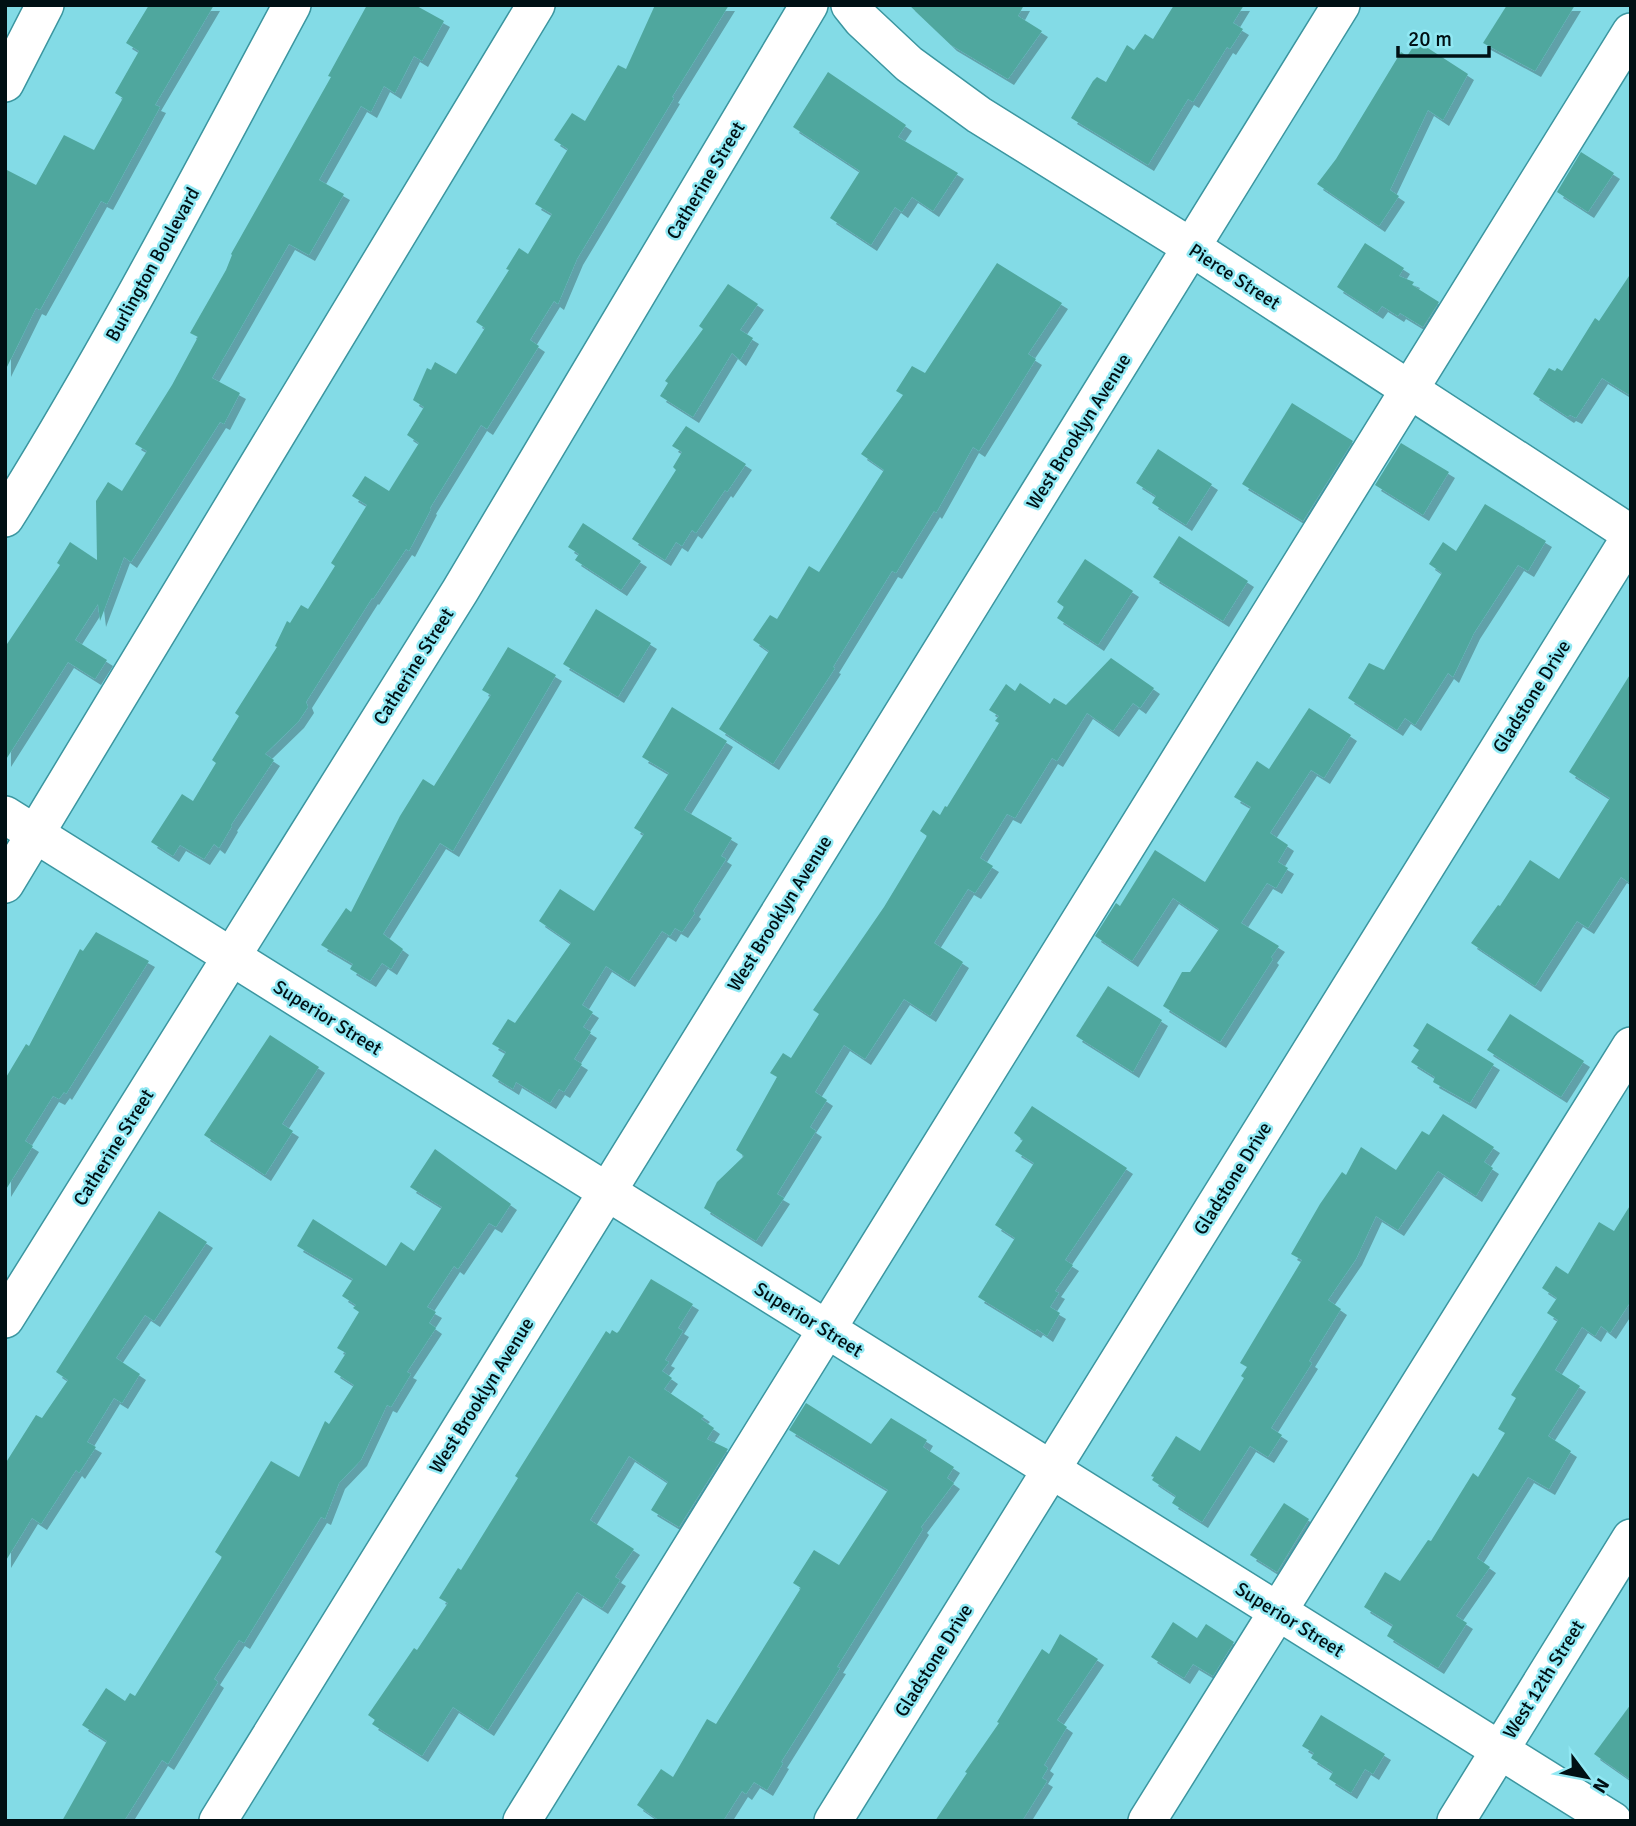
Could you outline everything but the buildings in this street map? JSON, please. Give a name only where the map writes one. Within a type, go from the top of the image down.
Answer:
[{"type":"street","points":[[5,83],[45,5]]},
{"type":"street","name":"Burlington Boulevard","points":[[5,518],[47,451],[149,272],[292,5]]},
{"type":"street","points":[[5,884],[536,5]]},
{"type":"street","name":"Catherine Street","points":[[5,1319],[460,591],[809,5]]},
{"type":"street","name":"Pierce Street","points":[[850,5],[862,20],[909,64],[979,116],[1191,247],[1631,535]]},
{"type":"street","name":"West Brooklyn Avenue","points":[[218,1821],[1341,5]]},
{"type":"street","points":[[522,1821],[1631,32]]},
{"type":"street","name":"Gladstone Drive","points":[[833,1821],[1631,535]]},
{"type":"street","name":"Superior Street","points":[[5,815],[1613,1821]]},
{"type":"street","points":[[1147,1821],[1631,1046]]},
{"type":"street","name":"West 12th Street","points":[[1455,1821],[1631,1538]]}]
